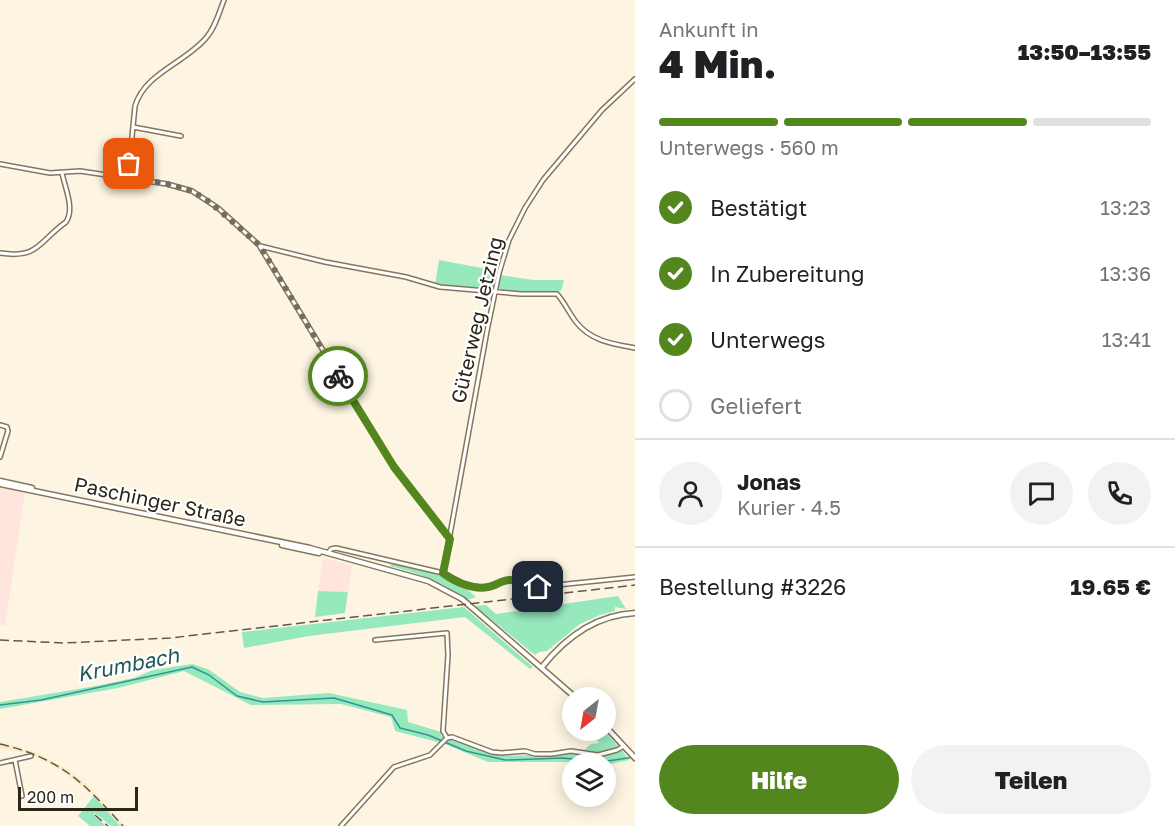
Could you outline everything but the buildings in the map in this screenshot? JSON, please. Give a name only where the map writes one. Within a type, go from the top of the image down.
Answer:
[{"type":"street","points":[[128,177],[135,106],[141,91],[206,39],[214,26],[224,0]]},
{"type":"street","name":"Güterweg Jetzing","points":[[443,573],[495,292],[509,240],[531,198],[551,170],[602,110],[635,79]]},
{"type":"street","points":[[133,127],[181,136]]},
{"type":"street","points":[[0,164],[62,173],[80,171],[128,177],[182,187],[197,194],[229,218],[259,245],[394,467],[450,539]]},
{"type":"street","points":[[0,254],[30,253],[66,222],[69,207],[62,173]]},
{"type":"street","points":[[259,245],[325,262],[399,275],[440,287],[557,294],[577,323],[592,336],[607,343],[635,348]]},
{"type":"street","points":[[0,425],[7,427],[8,431],[0,457]]},
{"type":"street","name":"Paschinger Straße","points":[[0,482],[41,492],[60,493],[310,552],[328,554],[419,578],[445,588],[470,606],[564,687]]},
{"type":"street","points":[[328,554],[331,549],[336,548],[443,573],[464,584],[482,588],[507,580],[517,580],[538,587],[635,577]]},
{"type":"street","points":[[542,667],[563,644],[580,630],[607,618],[635,613]]},
{"type":"street","points":[[375,640],[447,633],[447,683],[443,731],[447,738]]},
{"type":"street","points":[[341,826],[394,767],[430,755],[447,738],[452,737],[492,752],[502,753],[525,751],[535,754],[552,754],[571,750],[598,755],[624,746]]},
{"type":"street","points":[[616,738],[635,758]]},
{"type":"street","points":[[0,763],[31,756]]},
{"type":"street","points":[[15,760],[22,796]]},
{"type":"shaded area","points":[[0,487],[25,492],[5,626],[0,625]]},
{"type":"shaded area","points":[[323,558],[352,565],[348,592],[318,591]]},
{"type":"shaded area","points":[[0,742],[35,752],[70,771],[88,785],[125,826],[120,826],[94,796],[65,773],[39,758],[0,748]]},
{"type":"green space","points":[[439,260],[498,271],[494,289],[491,291],[435,285]]},
{"type":"green space","points":[[500,275],[533,280],[564,280],[561,291],[520,293],[498,288]]},
{"type":"green space","points":[[392,563],[447,578],[476,597],[467,600],[430,579],[390,566]]},
{"type":"green space","points":[[318,591],[348,592],[345,613],[315,617]]},
{"type":"green space","points":[[618,596],[626,609],[615,607],[615,611],[580,624],[547,651],[535,655],[475,606],[486,605],[496,614]]},
{"type":"green space","points":[[464,607],[533,667],[530,669],[465,617],[309,636],[244,648],[242,632]]},
{"type":"green space","points":[[192,664],[208,669],[240,692],[263,698],[329,693],[407,710],[408,722],[441,732],[441,736],[501,756],[562,754],[562,762],[488,762],[445,744],[395,731],[391,717],[341,704],[251,705],[184,671],[118,688],[0,709],[0,702],[134,678],[153,670]]},
{"type":"green space","points":[[598,741],[613,741],[618,746],[601,752],[583,751],[591,744],[599,743]]},
{"type":"green space","points":[[622,750],[629,760],[616,763],[616,753],[614,753]]},
{"type":"green space","points":[[94,796],[120,826],[111,826],[95,813],[94,815],[106,826],[90,826],[78,816]]},
{"type":"waterway","name":"Krumbach","points":[[0,705],[41,700],[192,667],[209,675],[237,696],[263,702],[334,698],[392,715],[400,728],[428,735],[466,751],[505,760],[563,758],[601,762],[634,757]]},
{"type":"railway","points":[[0,640],[64,643],[170,638],[635,585]]},
{"type":"railway","points":[[0,744],[55,764],[82,784],[123,826]]},
{"type":"railway","points":[[95,815],[108,826]]},
{"type":"way so far","points":[[129,164],[128,177],[192,191],[203,197],[259,245],[338,376]]},
{"type":"route","points":[[338,376],[383,451],[450,539],[443,573],[464,584],[477,587],[486,588],[507,580],[517,580],[538,587]]}]
